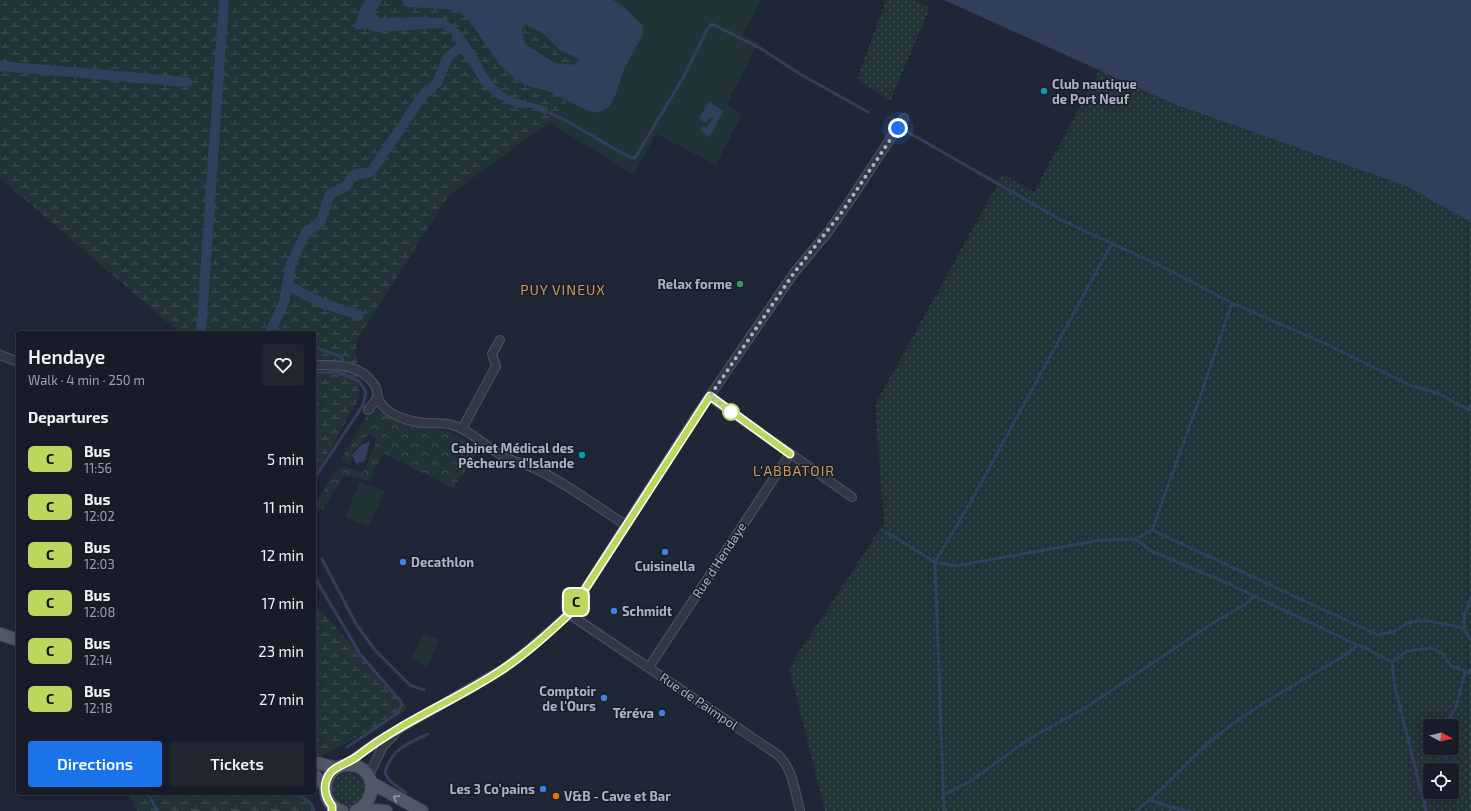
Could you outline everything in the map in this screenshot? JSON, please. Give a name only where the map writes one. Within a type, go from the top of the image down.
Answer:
[{"type":"main road","points":[[0,634],[16,639]]},
{"type":"main road","points":[[316,762],[340,766],[358,766],[370,779],[422,811]]},
{"type":"main road","points":[[335,809],[326,795],[325,785],[328,777],[340,766]]},
{"type":"main road","points":[[316,778],[325,785]]},
{"type":"main road","points":[[359,810],[371,798],[370,779]]},
{"type":"main road","points":[[359,810],[386,811]]},
{"type":"street","points":[[340,766],[405,725],[503,669],[540,641],[569,614],[710,396],[794,273],[836,220],[904,118]]},
{"type":"street","points":[[462,429],[496,366],[492,354],[500,340]]},
{"type":"street","points":[[0,355],[16,361]]},
{"type":"street","points":[[316,365],[345,366],[362,371],[376,386],[377,396],[381,406],[401,419],[426,424],[439,423],[462,429],[502,456],[537,469],[566,484],[626,525]]},
{"type":"street","points":[[368,410],[377,396]]},
{"type":"street","points":[[710,396],[852,497]]},
{"type":"street","name":"Rue d'Hendaye","points":[[649,667],[790,454]]},
{"type":"street","name":"Rue de Paimpol","points":[[569,614],[781,758],[790,773],[800,811]]},
{"type":"street","points":[[370,779],[383,746],[405,725]]},
{"type":"green space","points":[[0,0],[587,0],[628,31],[549,123],[449,195],[356,341],[359,398],[316,474],[316,331],[178,331],[0,178]]},
{"type":"green space","points":[[587,0],[762,0],[742,34],[758,43],[727,104],[742,114],[716,165],[656,134],[634,175],[549,123],[628,31]]},
{"type":"green space","points":[[886,0],[911,0],[929,7],[890,101],[857,79]]},
{"type":"green space","points":[[1100,69],[1174,104],[1406,186],[1471,214],[1471,811],[825,811],[789,667],[884,523],[875,405],[1003,174],[1034,192]]},
{"type":"green space","points":[[377,410],[399,423],[451,432],[480,449],[453,488],[383,453],[369,481],[344,475],[323,509],[316,508],[316,504],[334,471],[343,466],[363,473],[377,440],[369,434],[352,453],[350,465],[341,459],[370,411]]},
{"type":"green space","points":[[360,481],[385,491],[369,527],[345,517]]},
{"type":"green space","points":[[316,600],[317,606],[408,709],[316,761]]},
{"type":"green space","points":[[424,633],[439,640],[427,667],[411,659]]},
{"type":"green space","points":[[349,773],[361,778],[366,790],[361,802],[349,807],[337,802],[332,790],[337,778]]},
{"type":"green space","points":[[128,795],[303,795],[315,811],[138,811]]},
{"type":"water","points":[[366,0],[383,0],[375,11],[379,18],[439,18],[453,25],[469,42],[487,74],[502,91],[512,97],[548,108],[546,115],[533,108],[517,108],[497,98],[481,84],[470,65],[458,49],[451,34],[442,28],[377,32],[366,29],[354,30],[359,12]]},
{"type":"water","points":[[401,0],[613,0],[624,7],[643,26],[643,35],[624,69],[615,96],[609,107],[598,113],[587,110],[548,91],[527,86],[513,77],[500,65],[468,19],[459,12],[445,9],[407,7]],"holes":[[[526,25],[543,33],[560,50],[579,59],[576,65],[555,63],[525,44],[522,30]]]},
{"type":"water","points":[[944,0],[1471,0],[1471,222],[1406,186],[1174,104]]},
{"type":"water","points":[[709,102],[724,111],[709,137],[700,131],[702,127],[706,128],[714,118],[710,117],[706,123],[699,118]]},
{"type":"water","points":[[370,441],[365,461],[356,464],[352,455],[361,445]]},
{"type":"waterway","points":[[201,331],[224,0]]},
{"type":"waterway","points":[[545,111],[563,119],[629,157],[635,158],[683,78],[707,30],[712,24],[760,48],[800,74],[868,112]]},
{"type":"waterway","points":[[273,331],[271,330],[284,302],[291,264],[306,232],[320,223],[330,194],[346,186],[353,175],[371,172],[423,95],[437,83],[448,57],[462,46]]},
{"type":"waterway","points":[[0,66],[187,82]]},
{"type":"waterway","points":[[906,131],[1061,220],[1165,268],[1232,303],[1326,344],[1412,386],[1438,393],[1471,410]]},
{"type":"waterway","points":[[944,811],[935,562],[969,505],[1112,243]]},
{"type":"waterway","points":[[287,285],[324,304],[359,315]]},
{"type":"waterway","points":[[886,532],[935,562],[955,566],[1101,540],[1136,539],[1152,530],[1232,303]]},
{"type":"waterway","points":[[316,348],[342,357],[345,375]]},
{"type":"waterway","points":[[316,373],[337,372],[359,381],[366,392],[363,405],[316,476]]},
{"type":"waterway","points":[[1152,530],[1378,635],[1393,632],[1408,623],[1429,621],[1464,628],[1471,640]]},
{"type":"waterway","points":[[1136,539],[1149,550],[1227,583],[1366,648],[1392,662]]},
{"type":"waterway","points":[[322,559],[356,624],[375,650],[410,685],[424,690]]},
{"type":"waterway","points":[[316,579],[360,654],[402,703],[398,713],[347,747]]},
{"type":"waterway","points":[[944,795],[969,782],[1032,737],[1085,708],[1216,621],[1243,606],[1253,597]]},
{"type":"waterway","points":[[1464,628],[1464,616],[1471,598]]},
{"type":"waterway","points":[[1136,811],[1217,736],[1247,714],[1344,656],[1357,645]]},
{"type":"waterway","points":[[1392,662],[1407,651],[1432,648],[1443,654],[1451,666],[1471,673]]},
{"type":"waterway","points":[[1392,662],[1395,687],[1426,811]]},
{"type":"waterway","points":[[1449,719],[1456,707],[1465,672]]},
{"type":"waterway","points":[[406,793],[389,780],[385,773],[391,758],[396,752],[407,744],[428,734]]},
{"type":"waterway","points":[[1442,755],[1447,758]]},
{"type":"waterway","points":[[148,795],[158,811]]},
{"type":"waterway","points":[[299,795],[312,805],[314,811]]},
{"type":"waterway","points":[[1151,800],[1170,807],[1190,811]]},
{"type":"bus line","name":"C","points":[[332,811],[332,806],[326,795],[325,785],[328,777],[336,768],[345,765],[375,743],[503,669],[540,641],[569,614],[710,396],[723,407],[790,454]]},
{"type":"place","name":"Club nautique de Port Neuf","points":[[1044,91]]},
{"type":"place","name":"Relax forme","points":[[740,284]]},
{"type":"place","name":"Cabinet Médical des Pêcheurs d'Islande","points":[[582,455]]},
{"type":"place","name":"Cuisinella","points":[[665,552]]},
{"type":"place","name":"Decathlon","points":[[403,562]]},
{"type":"place","name":"Schmidt","points":[[614,611]]},
{"type":"place","name":"Comptoir de l'Ours","points":[[604,698]]},
{"type":"place","name":"Téréva","points":[[662,713]]},
{"type":"place","name":"Les 3 Co'pains","points":[[543,789]]},
{"type":"place","name":"V&B - Cave et Bar","points":[[556,796]]},
{"type":"district","name":"PUY VINEUX","points":[[563,290]]},
{"type":"district","name":"L'ABBATOIR","points":[[794,471]]},
{"type":"route","points":[[731,412],[734,414],[710,396],[794,273],[828,232],[898,128]]}]
